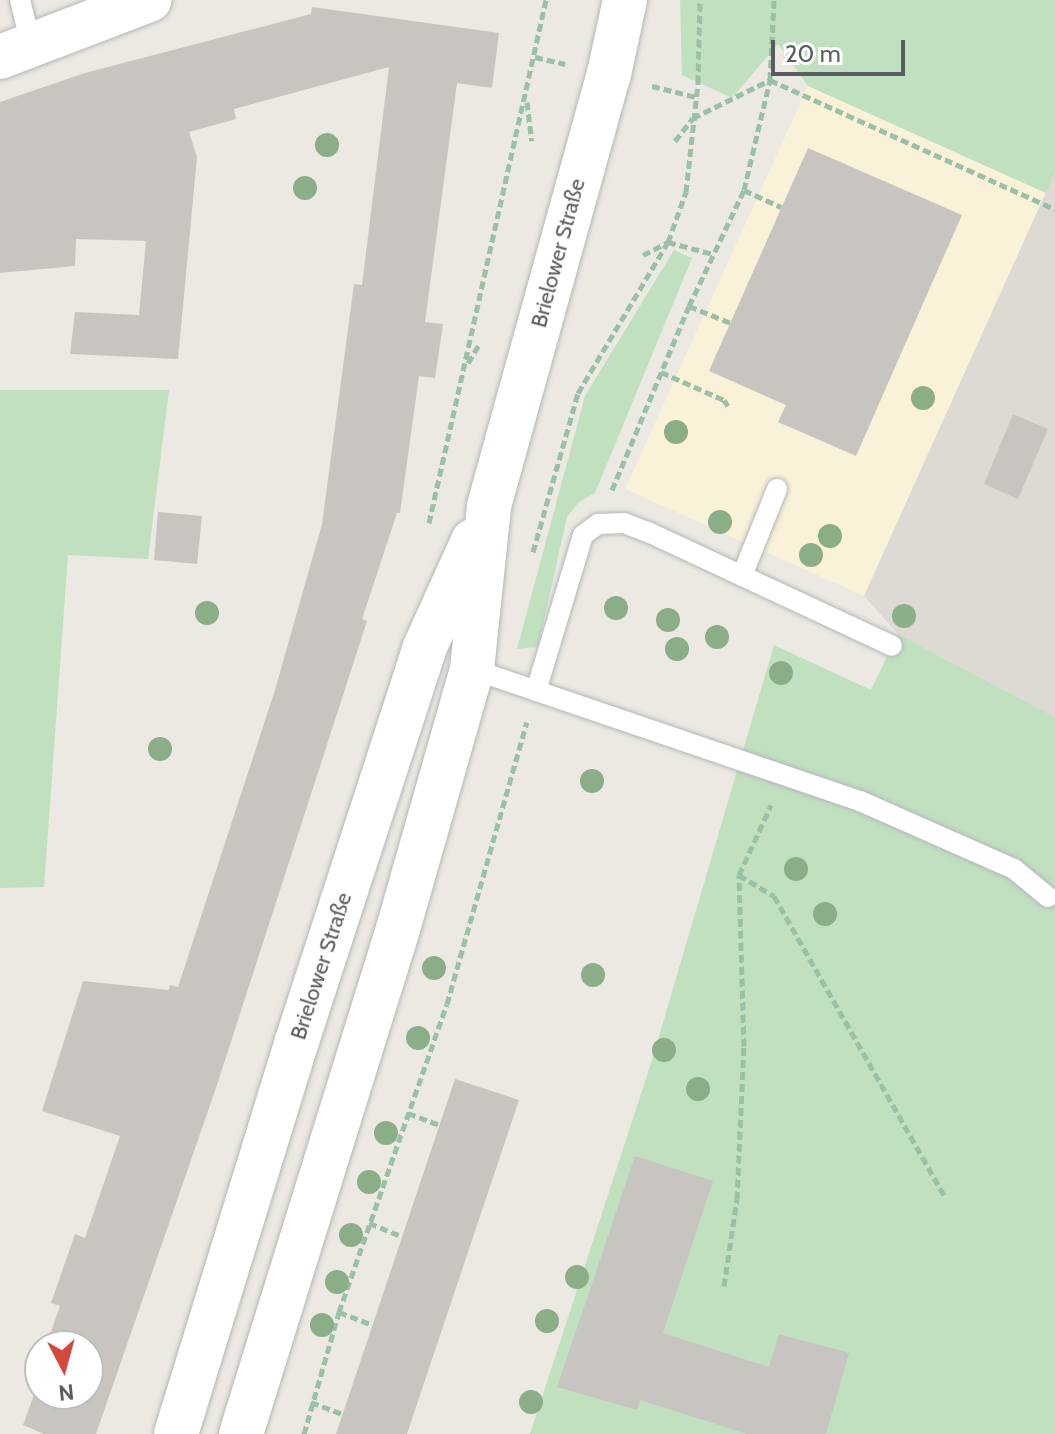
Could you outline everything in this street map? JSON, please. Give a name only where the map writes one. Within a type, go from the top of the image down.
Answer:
[{"type":"main road","points":[[15,51],[149,0]]},
{"type":"main road","name":"Brielower Straße","points":[[176,1434],[297,1041],[424,649],[489,506],[609,74],[625,0]]},
{"type":"main road","name":"Brielower Straße","points":[[241,1434],[398,929],[472,669],[489,506]]},
{"type":"lane","points":[[15,51],[20,0]]},
{"type":"lane","points":[[742,576],[777,489]]},
{"type":"lane","points":[[536,691],[583,535],[598,524],[624,523],[892,646]]},
{"type":"lane","points":[[472,669],[860,801],[1014,869],[1048,897]]},
{"type":"path","points":[[532,554],[578,393],[668,242],[686,192],[698,83],[700,0]]},
{"type":"path","points":[[598,524],[689,306],[744,190],[770,80],[774,0]]},
{"type":"path","points":[[675,141],[693,118],[770,80]]},
{"type":"path","points":[[770,80],[1055,209]]},
{"type":"path","points":[[526,97],[532,141]]},
{"type":"path","points":[[744,190],[781,207]]},
{"type":"path","points":[[643,255],[668,242],[713,254]]},
{"type":"path","points":[[689,306],[731,323]]},
{"type":"path","points":[[465,367],[479,345]]},
{"type":"path","points":[[661,372],[724,400],[728,406]]},
{"type":"path","points":[[304,1434],[339,1312],[447,1004],[536,691]]},
{"type":"path","points":[[724,1286],[737,1199],[744,1046],[739,875],[785,775]]},
{"type":"path","points":[[739,875],[774,896],[945,1197]]},
{"type":"path","points":[[408,1113],[440,1125]]},
{"type":"path","points":[[369,1223],[402,1236]]},
{"type":"path","points":[[339,1312],[373,1325]]},
{"type":"path","points":[[311,1402],[343,1414]]},
{"type":"shaded area","points":[[808,86],[1046,193],[864,596],[625,489]]},
{"type":"shaded area","points":[[1055,172],[1055,717],[898,634],[864,596]]},
{"type":"green space","points":[[680,0],[1055,0],[1055,172],[1046,193],[808,86],[778,44],[732,98],[682,75]]},
{"type":"green space","points":[[674,250],[692,258],[595,493],[579,502],[567,517],[538,647],[517,649],[585,396]]},
{"type":"green space","points":[[0,390],[169,390],[148,559],[68,555],[44,887],[0,888]]},
{"type":"green space","points":[[898,634],[1055,717],[1055,1434],[530,1434],[652,1060],[774,645],[871,690]]},
{"type":"building","points":[[312,7],[499,33],[492,88],[457,83],[425,322],[443,324],[435,378],[419,376],[400,513],[397,513],[362,619],[367,621],[217,1085],[96,1434],[44,1434],[23,1425],[28,1410],[104,1410],[104,1330],[52,1330],[60,1306],[51,1303],[75,1234],[85,1238],[120,1136],[42,1111],[83,981],[169,990],[170,985],[178,987],[275,690],[322,524],[354,284],[362,285],[389,67],[234,109],[236,119],[189,132],[197,157],[178,359],[70,354],[75,312],[139,315],[146,241],[76,239],[75,266],[0,273],[0,102],[85,73],[311,14]]},
{"type":"building","points":[[808,148],[962,215],[856,456],[778,422],[786,405],[709,371]]},
{"type":"building","points":[[1013,414],[1048,429],[1018,499],[984,484]]},
{"type":"building","points":[[158,512],[202,516],[197,564],[154,560]]},
{"type":"building","points":[[455,1079],[519,1100],[407,1434],[336,1434]]},
{"type":"building","points":[[635,1156],[713,1181],[663,1333],[769,1367],[779,1334],[849,1353],[826,1434],[747,1434],[640,1400],[637,1410],[557,1387]]}]
